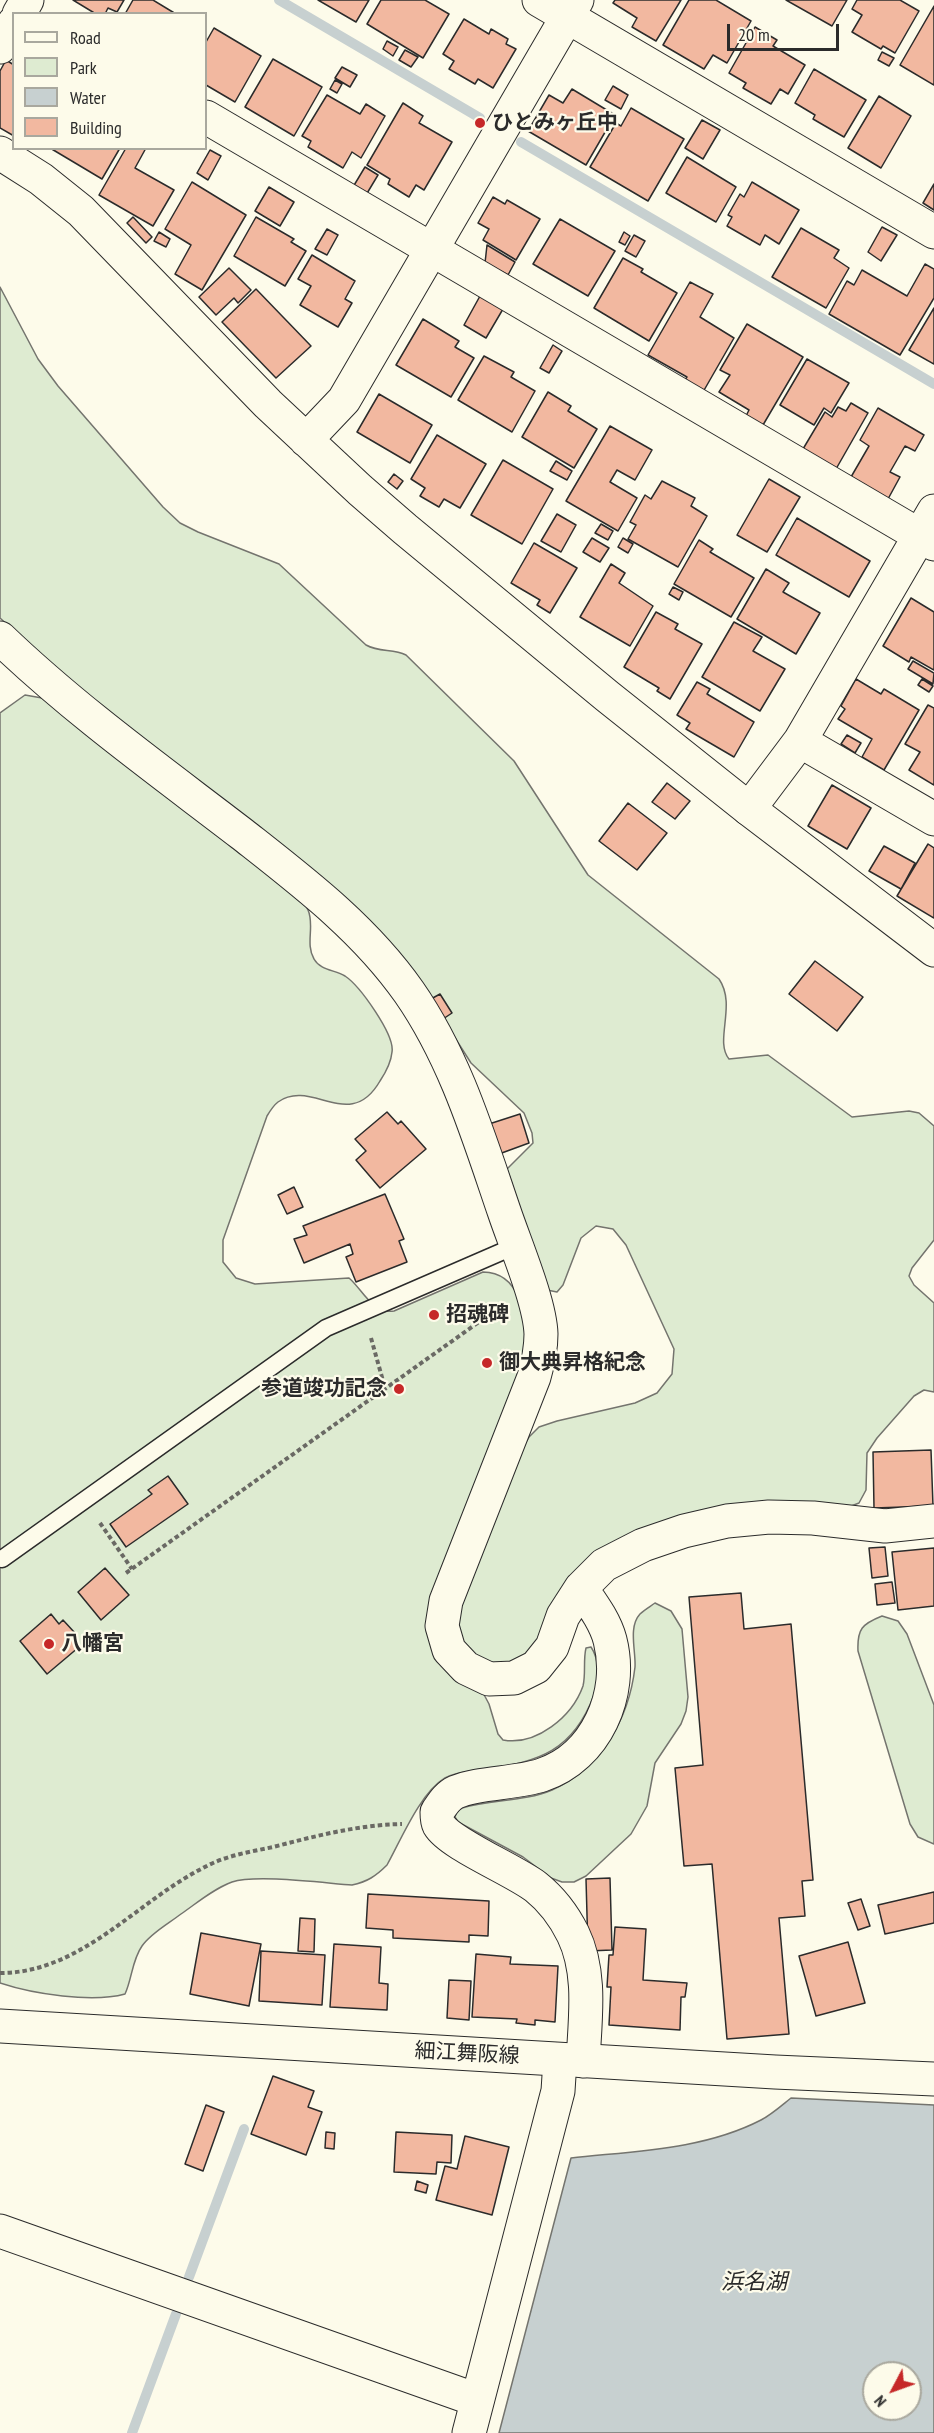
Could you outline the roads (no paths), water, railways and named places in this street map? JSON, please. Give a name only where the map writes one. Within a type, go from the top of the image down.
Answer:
[{"type":"street","points":[[539,0],[572,8],[934,232]]},
{"type":"street","points":[[306,440],[344,400],[572,8]]},
{"type":"street","points":[[0,46],[12,24]]},
{"type":"street","points":[[207,118],[432,250],[929,531],[800,741],[749,809]]},
{"type":"street","points":[[0,153],[41,179],[81,212],[268,404],[414,536],[607,696],[749,809],[934,950]]},
{"type":"street","points":[[0,638],[66,698],[315,891],[349,922],[380,955],[421,1011],[454,1071],[471,1114],[537,1311],[541,1333],[540,1355],[534,1377],[446,1601],[442,1626],[449,1650],[466,1668],[489,1679],[514,1678],[536,1667],[552,1647],[563,1616],[581,1588],[604,1565],[643,1545],[684,1531],[726,1521],[769,1517],[813,1518],[885,1526],[934,1521]]},
{"type":"street","points":[[800,741],[934,819]]},
{"type":"street","points":[[469,2433],[558,2091],[571,2060],[586,1991],[583,1962],[573,1934],[558,1910],[538,1888],[447,1835],[438,1824],[437,1812],[454,1793],[518,1782],[544,1774],[568,1761],[588,1743],[603,1720],[612,1694],[614,1666],[610,1639],[599,1614],[581,1588]]},
{"type":"street","name":"細江舞阪線","points":[[0,2026],[934,2079]]},
{"type":"street","points":[[0,2231],[477,2400]]},
{"type":"lane","points":[[2,1559],[326,1328],[515,1246]]},
{"type":"water","name":"浜名湖","points":[[791,2098],[934,2105],[934,2433],[499,2433],[571,2158],[668,2148],[716,2138],[739,2130],[772,2113]]},
{"type":"waterway","points":[[279,0],[480,118]]},
{"type":"waterway","points":[[521,142],[934,384]]},
{"type":"waterway","points":[[189,2277],[244,2129]]},
{"type":"waterway","points":[[132,2433],[176,2314]]},
{"type":"place","name":"ひとみヶ丘中","points":[[480,123]]},
{"type":"place","name":"招魂碑","points":[[434,1315]]},
{"type":"place","name":"御大典昇格紀念","points":[[487,1363]]},
{"type":"place","name":"参道竣功記念","points":[[399,1389]]},
{"type":"place","name":"八幡宮","points":[[49,1644]]}]
